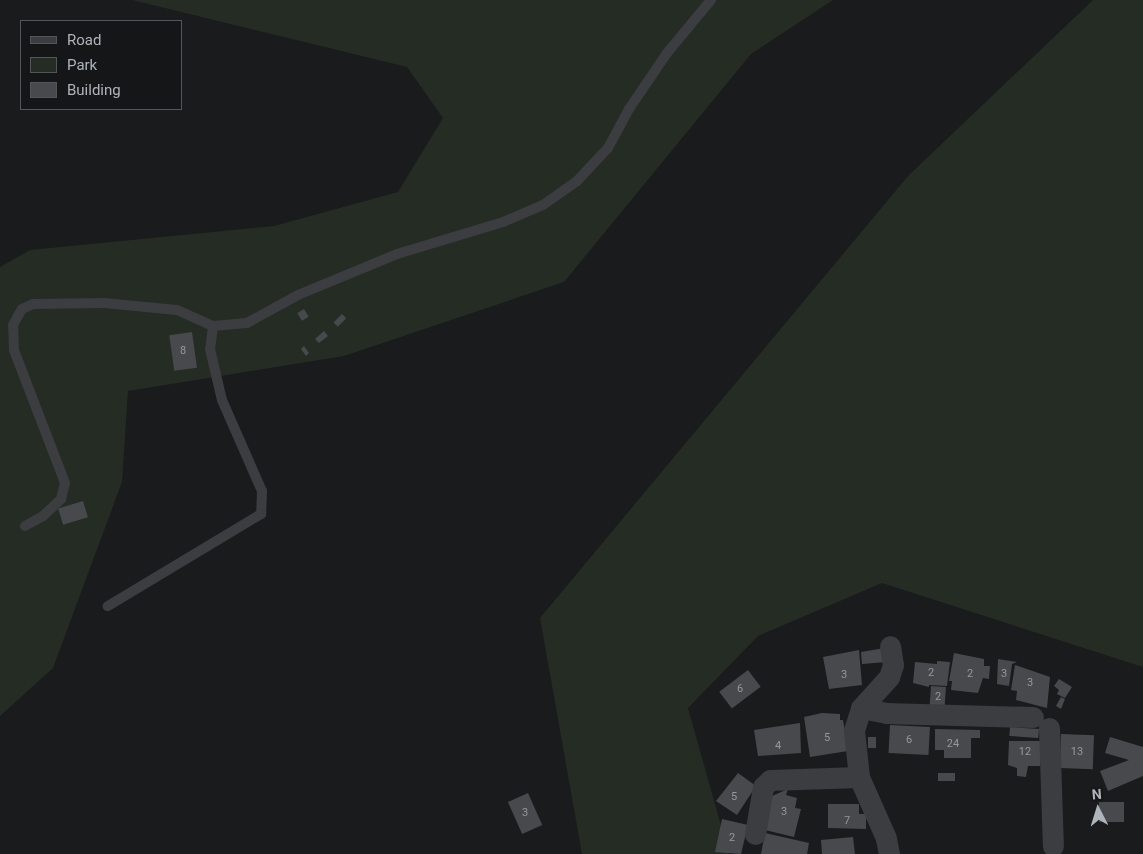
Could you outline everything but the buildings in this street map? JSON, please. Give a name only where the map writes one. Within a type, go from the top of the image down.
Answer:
[{"type":"street","points":[[889,854],[886,838],[859,777],[854,730],[861,708],[889,677],[893,665],[890,646]]},
{"type":"street","points":[[861,708],[886,713],[1041,723],[1053,846]]},
{"type":"street","points":[[755,834],[762,786],[770,780],[859,777]]},
{"type":"lane","points":[[25,526],[43,516],[60,499],[65,483],[14,350],[13,325],[22,309],[33,304],[104,303],[177,310],[213,326],[247,324],[298,295],[397,254],[503,222],[543,205],[577,181],[608,148],[629,109],[667,53],[711,0]]},
{"type":"lane","points":[[108,606],[261,514],[262,491],[222,400],[210,349],[213,326]]},
{"type":"green space","points":[[132,0],[833,0],[751,54],[564,282],[344,356],[128,391],[122,482],[53,668],[0,716],[0,267],[30,250],[274,226],[398,192],[443,118],[407,67]]},
{"type":"green space","points":[[1093,0],[1143,0],[1143,667],[882,583],[758,636],[688,708],[729,854],[582,854],[540,618],[908,176]]}]
